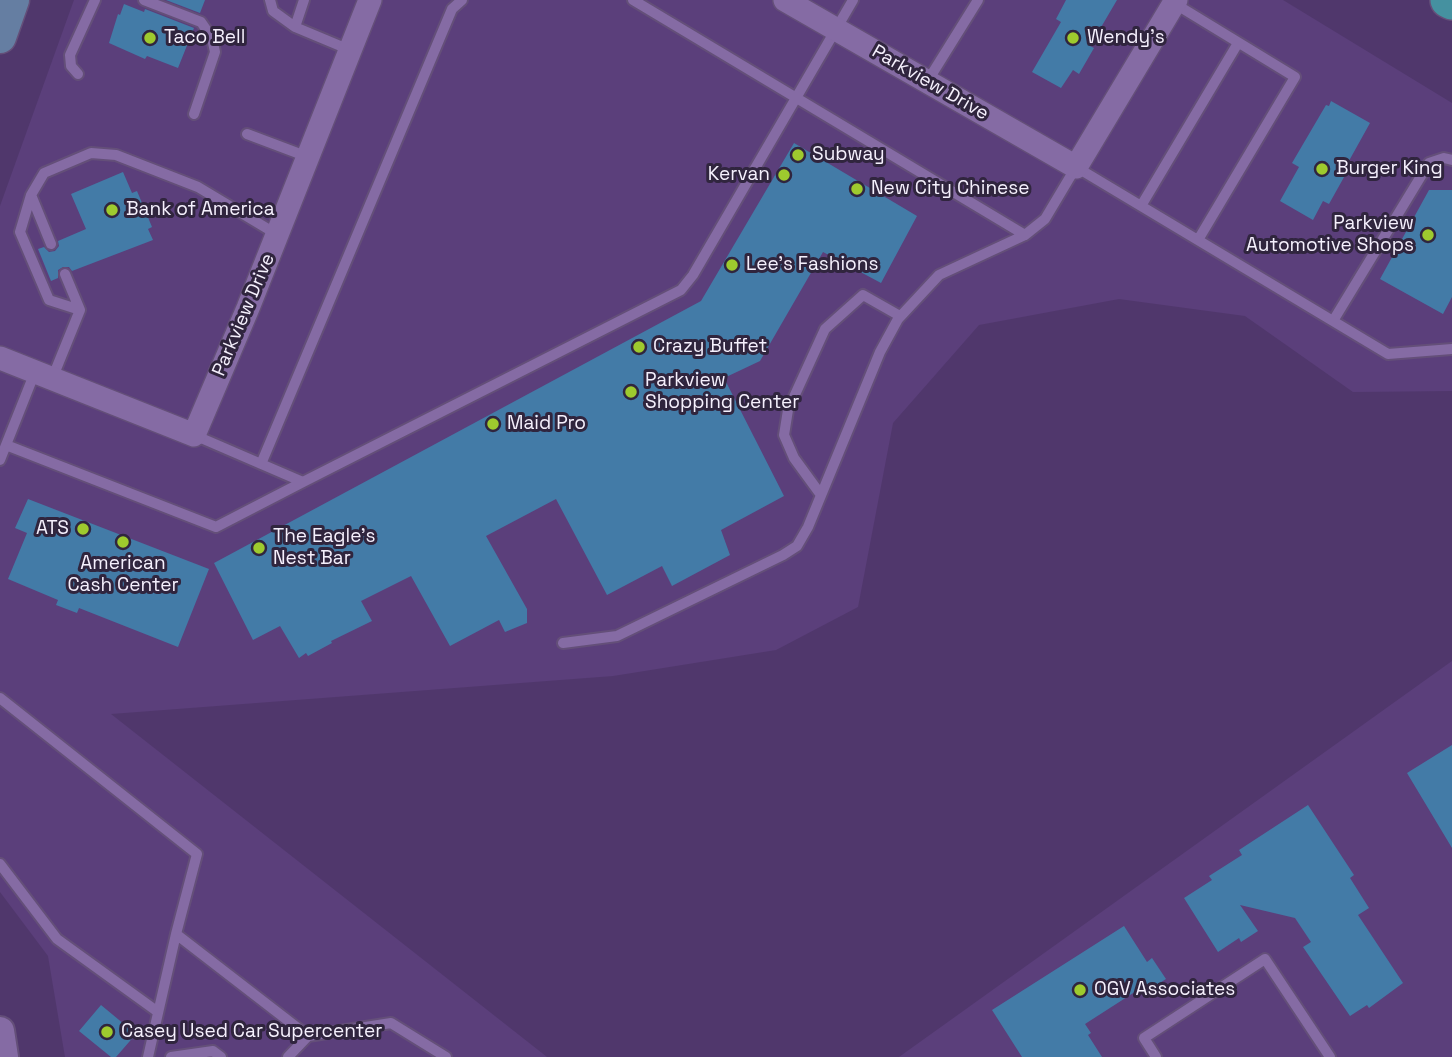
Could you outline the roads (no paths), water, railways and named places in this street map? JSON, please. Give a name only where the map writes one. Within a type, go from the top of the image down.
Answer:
[{"type":"main road","points":[[0,37],[13,0]]},
{"type":"street","name":"Parkview Drive","points":[[194,435],[278,234],[370,0]]},
{"type":"street","name":"Parkview Drive","points":[[785,0],[1076,167]]},
{"type":"street","points":[[1076,167],[1173,1]]},
{"type":"street","points":[[0,358],[194,435]]},
{"type":"street","points":[[0,1031],[4,1057]]},
{"type":"lane","points":[[78,74],[71,66],[70,55],[94,0]]},
{"type":"lane","points":[[144,0],[201,22],[212,38],[215,52],[194,114]]},
{"type":"lane","points":[[270,0],[273,11],[295,27],[350,50]]},
{"type":"lane","points":[[295,27],[303,0]]},
{"type":"lane","points":[[261,464],[452,9],[462,0]]},
{"type":"lane","points":[[633,0],[1025,236]]},
{"type":"lane","points":[[6,445],[216,527],[681,290],[693,275],[853,0]]},
{"type":"lane","points":[[927,82],[978,0]]},
{"type":"lane","points":[[1173,1],[1295,77],[1198,240]]},
{"type":"lane","points":[[1141,206],[1238,43]]},
{"type":"lane","points":[[247,134],[308,157]]},
{"type":"lane","points":[[80,310],[49,300],[20,232],[30,195],[44,173],[91,152],[116,155],[198,187],[278,234]]},
{"type":"lane","points":[[1333,321],[1429,163],[1444,158],[1452,160]]},
{"type":"lane","points":[[563,643],[617,636],[797,546],[808,527],[880,352],[900,316],[939,275],[1025,236],[1045,219],[1076,167],[1388,354],[1452,349]]},
{"type":"lane","points":[[30,195],[51,244]]},
{"type":"lane","points":[[65,274],[80,310]]},
{"type":"lane","points":[[821,495],[794,458],[784,435],[788,410],[825,329],[863,295],[900,316]]},
{"type":"lane","points":[[0,460],[80,310]]},
{"type":"lane","points":[[194,435],[303,482]]},
{"type":"lane","points":[[0,698],[197,854],[148,1057]]},
{"type":"lane","points":[[0,864],[57,939],[158,1012]]},
{"type":"lane","points":[[176,934],[307,1036]]},
{"type":"lane","points":[[1156,1057],[1144,1038],[1265,959],[1330,1057]]},
{"type":"lane","points":[[288,1057],[307,1036],[391,1023],[446,1057]]},
{"type":"lane","points":[[171,1057],[213,1051],[221,1057]]},
{"type":"place","name":"Taco Bell","points":[[150,38]]},
{"type":"place","name":"Wendy's","points":[[1073,38]]},
{"type":"place","name":"Subway","points":[[798,155]]},
{"type":"place","name":"Burger King","points":[[1322,169]]},
{"type":"place","name":"Kervan","points":[[784,175]]},
{"type":"place","name":"New City Chinese","points":[[857,189]]},
{"type":"place","name":"Bank of America","points":[[112,210]]},
{"type":"place","name":"Parkview Automotive Shops","points":[[1428,235]]},
{"type":"place","name":"Lee’s Fashions","points":[[732,265]]},
{"type":"place","name":"Crazy Buffet","points":[[639,347]]},
{"type":"place","name":"Parkview Shopping Center","points":[[631,392]]},
{"type":"place","name":"Maid Pro","points":[[493,424]]},
{"type":"place","name":"ATS","points":[[83,529]]},
{"type":"place","name":"American Cash Center","points":[[123,542]]},
{"type":"place","name":"The Eagle's Nest Bar","points":[[259,548]]},
{"type":"place","name":"OGV Associates","points":[[1080,990]]},
{"type":"place","name":"Casey Used Car Supercenter","points":[[107,1032]]}]
